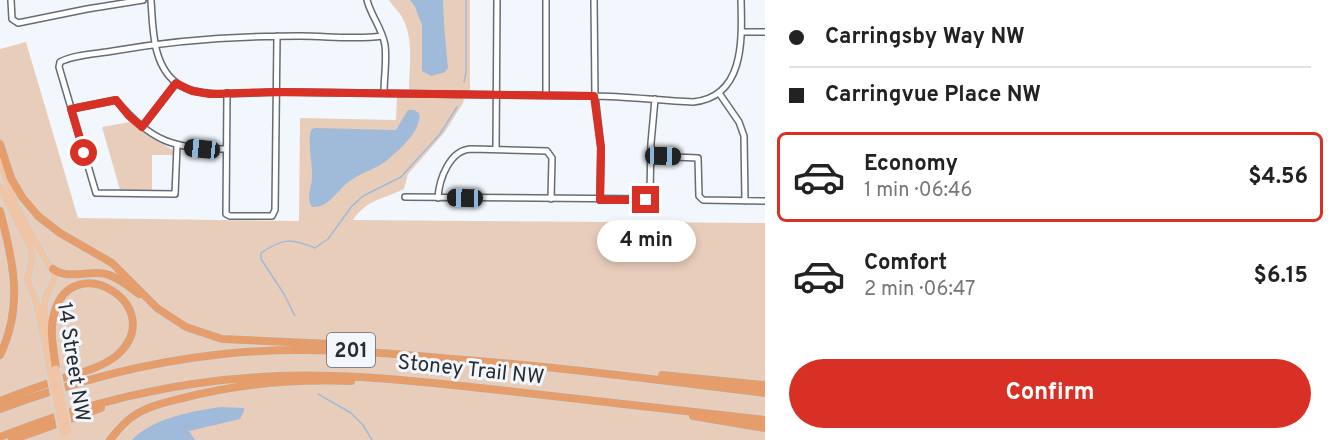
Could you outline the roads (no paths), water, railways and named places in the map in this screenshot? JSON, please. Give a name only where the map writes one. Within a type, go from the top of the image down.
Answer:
[{"type":"highway","points":[[0,144],[11,178],[29,208],[53,228],[112,263],[158,308]]},
{"type":"highway","points":[[0,211],[12,264],[15,297],[11,329],[0,355]]},
{"type":"highway","points":[[51,267],[65,274],[99,273],[114,277],[186,327],[222,339],[328,343],[460,356],[486,361]]},
{"type":"highway","points":[[0,401],[86,370],[116,356],[127,342],[132,326],[130,312],[117,293],[103,285],[88,283],[73,288],[61,299],[55,310],[52,324],[53,370]]},
{"type":"highway","name":"Stoney Trail NW","points":[[0,410],[112,373],[179,359],[275,350],[352,350],[486,361],[765,393]]},
{"type":"highway","points":[[569,369],[765,385]]},
{"type":"highway","name":"Stoney Trail NW","points":[[0,437],[80,409],[150,392],[224,380],[296,375],[370,376],[765,420]]},
{"type":"highway","points":[[110,440],[122,426],[143,410],[160,403],[207,392],[234,387],[315,381],[420,381]]},
{"type":"highway","points":[[12,440],[18,436],[150,392]]},
{"type":"highway","points":[[555,396],[765,428]]},
{"type":"main road","points":[[0,161],[15,204],[51,267]]},
{"type":"main road","name":"14 Street NW","points":[[0,187],[31,249],[32,258],[27,273],[28,284],[36,301],[53,370]]},
{"type":"main road","points":[[27,273],[35,263],[41,262],[51,267]]},
{"type":"main road","name":"14 Street NW","points":[[51,267],[55,278],[47,291],[44,304],[65,436],[70,440]]},
{"type":"street","points":[[11,0],[12,20],[18,23],[109,2],[143,0]]},
{"type":"street","points":[[151,0],[156,44],[161,64],[176,83],[197,93],[546,95],[697,102],[719,93],[728,84],[735,70],[742,32],[741,0]]},
{"type":"street","points":[[367,0],[385,45],[384,93]]},
{"type":"street","points":[[496,149],[497,0]]},
{"type":"street","points":[[546,0],[546,95]]},
{"type":"street","points":[[594,0],[594,96],[601,148],[600,200]]},
{"type":"street","points":[[742,32],[765,32]]},
{"type":"street","points":[[227,93],[226,214],[230,216],[272,216],[275,210],[277,36]]},
{"type":"street","points":[[177,146],[175,194],[96,194],[59,67],[60,62],[156,44],[229,38],[277,36],[362,39],[382,36]]},
{"type":"street","points":[[142,127],[176,83]]},
{"type":"street","points":[[719,93],[739,122],[744,136],[745,201]]},
{"type":"street","points":[[405,197],[600,200],[648,198],[655,99]]},
{"type":"street","points":[[71,109],[116,100],[142,127],[177,146],[226,149]]},
{"type":"street","points":[[438,198],[443,174],[462,151],[496,149],[544,150],[550,153],[552,160],[551,199]]},
{"type":"street","points":[[651,156],[697,157],[700,164],[701,198],[706,201],[765,201]]},
{"type":"water","points":[[410,0],[443,0],[448,68],[445,72],[431,76],[422,71],[422,25]]},
{"type":"water","points":[[408,110],[419,113],[419,120],[403,146],[382,164],[347,183],[329,201],[312,207],[309,197],[312,179],[311,130],[314,128],[396,130]]},
{"type":"water","points":[[221,407],[244,408],[244,411],[240,419],[189,431],[195,440],[132,440],[140,432],[162,421],[186,413]]},
{"type":"waterway","points":[[464,82],[466,0]]},
{"type":"waterway","points":[[295,316],[284,294],[261,259],[261,253],[281,242],[300,242],[315,248],[328,239],[352,206],[363,196],[401,177],[440,134],[457,107]]},
{"type":"waterway","points":[[318,394],[351,413],[363,425],[372,440]]}]
